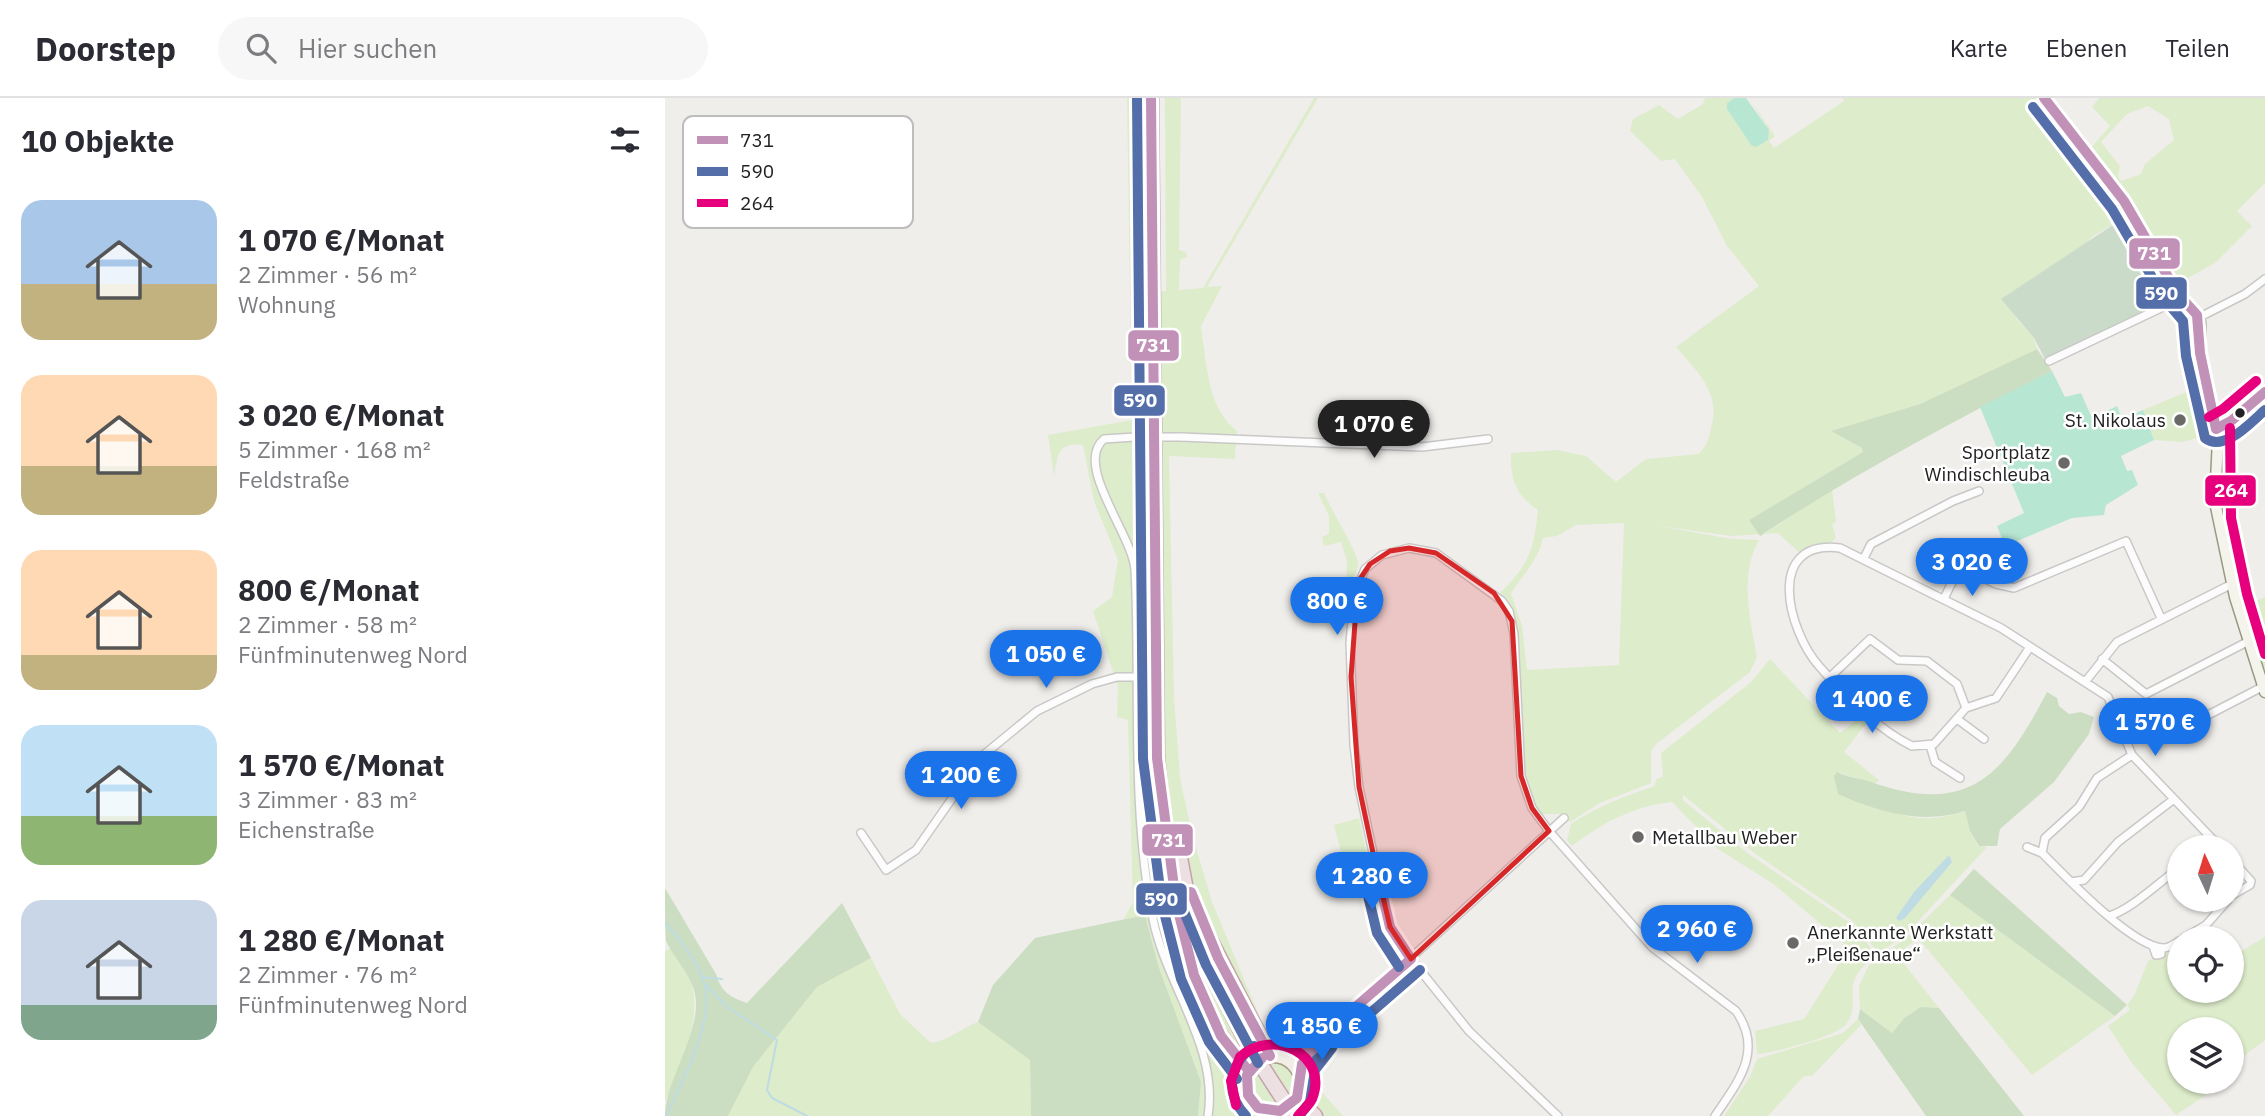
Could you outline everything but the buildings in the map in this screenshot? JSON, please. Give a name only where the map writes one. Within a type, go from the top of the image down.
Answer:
[{"type":"highway","points":[[1151,98],[1154,713],[1159,780],[1181,918],[1201,989],[1220,1035],[1248,1070]]},
{"type":"highway","points":[[1160,98],[1164,724],[1172,812],[1191,916]]},
{"type":"highway","points":[[1169,846],[1191,916],[1217,984],[1248,1045],[1294,1116]]},
{"type":"highway","points":[[1186,885],[1218,958],[1270,1056]]},
{"type":"highway","points":[[1299,1094],[1303,1104],[1315,1116]]},
{"type":"main road","points":[[1270,1056],[1288,1060],[1299,1075],[1299,1094],[1291,1105],[1267,1113],[1250,1101],[1245,1089],[1248,1070],[1260,1059],[1270,1056]]},
{"type":"main road","points":[[1246,1116],[1250,1101]]},
{"type":"street","points":[[2044,98],[2124,201],[2182,298],[2198,318],[2200,353],[2216,429],[2215,502],[2247,642],[2264,690],[2185,727]]},
{"type":"street","points":[[2198,318],[2245,294],[2265,279]]},
{"type":"street","points":[[2049,360],[2182,298]]},
{"type":"street","points":[[2216,429],[2231,421],[2265,392]]},
{"type":"street","points":[[1207,1116],[1210,1092],[1205,1062],[1165,962],[1149,898],[1142,840],[1133,554],[1125,532],[1104,498],[1095,462],[1096,449],[1104,439],[1135,437],[1422,447],[1488,439]]},
{"type":"street","points":[[1864,558],[1871,544],[1953,501],[1979,491]]},
{"type":"street","points":[[1944,599],[1958,573],[1963,570],[2007,588],[2014,588],[2123,541],[2134,555],[2161,618]]},
{"type":"street","points":[[2031,647],[1996,698],[1966,708],[1942,738],[1930,745],[1912,746],[1860,708],[1808,651],[1790,601],[1789,578],[1800,558],[1828,547],[1864,558],[2031,647],[2108,697],[2132,755],[2209,835]]},
{"type":"street","points":[[1558,1116],[1469,1031],[1411,959],[1387,919],[1359,787],[1350,655],[1354,596],[1365,569],[1382,555],[1409,548],[1436,553],[1494,593],[1509,611],[1514,634],[1521,776],[1532,808],[1549,831],[1652,947],[1736,1012],[1743,1021],[1749,1037],[1745,1071],[1715,1116]]},
{"type":"street","points":[[2085,682],[2117,642],[2232,584]]},
{"type":"street","points":[[1830,677],[1870,639],[1898,660],[1927,661],[1957,684],[1966,708]]},
{"type":"street","points":[[2102,659],[2146,694],[2247,642]]},
{"type":"street","points":[[862,833],[886,870],[916,850],[981,757],[1037,711],[1062,697],[1117,677],[1135,677]]},
{"type":"street","points":[[1957,719],[1985,740]]},
{"type":"street","points":[[1930,745],[1935,762],[1960,778]]},
{"type":"street","points":[[2132,755],[2097,778],[2079,807],[2045,838],[2027,847],[2042,853],[2121,926],[2155,946],[2167,944]]},
{"type":"street","points":[[2083,892],[2084,880],[2118,842],[2174,799]]},
{"type":"street","points":[[1288,1060],[1296,1058],[1321,1040],[1564,818]]},
{"type":"street","points":[[2042,853],[2045,838]]},
{"type":"street","points":[[2244,873],[2251,881],[2244,889]]},
{"type":"street","points":[[2109,916],[2122,914],[2136,899],[2167,877]]},
{"type":"street","points":[[2071,882],[2084,880]]},
{"type":"street","points":[[2204,926],[2217,912]]},
{"type":"street","points":[[2121,926],[2122,914]]},
{"type":"street","points":[[1299,1075],[1302,1065],[1321,1040]]},
{"type":"highlighted area","points":[[1409,548],[1436,553],[1494,593],[1512,621],[1521,776],[1532,808],[1549,831],[1411,959],[1390,927],[1376,867],[1359,787],[1351,677],[1358,582],[1370,564],[1390,551]]},
{"type":"green space","points":[[1127,98],[1148,98],[1149,292],[1166,291],[1165,98],[1181,98],[1179,250],[1186,252],[1187,257],[1180,260],[1179,290],[1203,288],[1314,98],[1318,98],[1207,287],[1222,286],[1201,326],[1208,375],[1215,400],[1227,422],[1237,431],[1235,459],[1169,456],[1174,697],[1180,778],[1192,834],[1212,902],[1267,1035],[1277,1050],[1291,1053],[1300,1050],[1313,1069],[1313,1082],[1343,1116],[1198,1116],[1201,1082],[1158,965],[1145,915],[1124,919],[1133,902],[1128,720],[1117,717],[1118,687],[1093,611],[1112,597],[1118,560],[1094,501],[1083,445],[1068,445],[1061,451],[1054,476],[1048,435],[1132,420]]},
{"type":"green space","points":[[1705,98],[1734,98],[1729,101],[1727,109],[1751,145],[1770,132],[1749,98],[1775,136],[1769,141],[1774,148],[1844,101],[1843,98],[2037,98],[2128,215],[2092,237],[2016,318],[2034,338],[2037,349],[1920,404],[1832,431],[1862,448],[1863,452],[1749,520],[1760,534],[1731,536],[1653,525],[1732,539],[1759,540],[1749,568],[1748,583],[1749,612],[1757,657],[1750,672],[1656,744],[1651,751],[1651,783],[1600,803],[1570,822],[1562,814],[1541,814],[1529,792],[1523,766],[1518,644],[1512,616],[1500,593],[1524,565],[1532,546],[1538,510],[1524,499],[1516,486],[1511,453],[1557,450],[1586,456],[1616,482],[1646,459],[1699,454],[1706,444],[1714,412],[1713,402],[1705,382],[1676,347],[1759,286],[1727,246],[1702,197],[1675,159],[1661,161],[1630,131],[1633,119],[1659,105],[1678,119],[1703,104]],"holes":[[[1624,523],[1619,665],[1527,670],[1522,625],[1511,594],[1533,562],[1543,538],[1557,536],[1576,525]]]},
{"type":"green space","points":[[1734,98],[1746,98],[1769,130],[1768,140],[1756,147],[1751,145],[1727,109],[1727,103]]},
{"type":"green space","points":[[2099,98],[2265,98],[2265,183],[2237,211],[2252,226],[2215,263],[2179,283],[2131,202],[2090,149],[2110,126],[2092,107]],"holes":[[[2148,106],[2169,119],[2174,140],[2145,164],[2141,174],[2121,181],[2118,177],[2120,166],[2101,142],[2127,114]]]},
{"type":"green space","points":[[2128,215],[2168,289],[2166,300],[2045,359],[2034,338],[2001,299]]},
{"type":"green space","points":[[2037,349],[2052,371],[1904,449],[1760,536],[1749,520],[1863,452],[1862,448],[1831,431],[1920,404]]},
{"type":"green space","name":"Sportplatz Windischleuba","points":[[2052,371],[2065,397],[2081,393],[2092,418],[2117,406],[2122,419],[2143,410],[2154,440],[2121,456],[2127,471],[2132,470],[2138,485],[2106,505],[2104,515],[2072,518],[2005,546],[1997,526],[2024,513],[1980,407]]},
{"type":"green space","points":[[2201,386],[2206,401],[2207,430],[2203,430],[2203,436],[2183,442],[2154,440],[2143,410]]},
{"type":"green space","points":[[1832,489],[1836,522],[1832,524],[1836,538],[1832,542],[1818,544],[1801,554],[1778,533],[1764,534]]},
{"type":"green space","points":[[1318,493],[1324,493],[1358,562],[1349,588],[1346,588],[1347,561],[1341,542],[1324,546],[1322,537],[1329,534],[1329,516]]},
{"type":"green space","points":[[2265,597],[2265,667],[2260,670],[2242,607]]},
{"type":"green space","points":[[1770,659],[1840,733],[1861,716],[1868,721],[1844,752],[1879,780],[1876,784],[1837,772],[1882,805],[1910,817],[1945,817],[1966,811],[1970,831],[1978,846],[1987,847],[1909,931],[1879,954],[1853,921],[1757,855],[1683,795],[1683,800],[1746,852],[1856,927],[1876,956],[1864,966],[1853,983],[1851,1015],[1841,1028],[1807,1043],[1757,1054],[1755,1031],[1804,1019],[1849,948],[1772,883],[1718,849],[1672,802],[1645,807],[1619,817],[1572,846],[1567,840],[1571,824],[1611,802],[1655,786],[1656,779],[1663,777],[1661,753],[1750,683]]},
{"type":"green space","points":[[2047,692],[2057,698],[2059,706],[2069,714],[2081,712],[2094,717],[2089,734],[2054,782],[2000,829],[1997,846],[1979,846],[1970,831],[1965,811],[1916,817],[1885,811],[1838,794],[1834,776],[1837,772],[1903,791],[1932,794],[1957,791],[1979,782],[2015,747]]},
{"type":"green space","points":[[1359,818],[1369,864],[1346,871],[1334,825]]},
{"type":"green space","points":[[1974,869],[2127,1005],[2115,1016],[1950,895]]},
{"type":"green space","points":[[665,888],[724,990],[747,1003],[842,903],[871,958],[817,987],[753,1067],[728,1116],[665,1116],[669,1091],[694,1022],[696,998],[690,981],[666,941]]},
{"type":"green space","points":[[1950,895],[2115,1016],[2032,1075],[1918,938],[1897,955],[1939,1008],[1923,1008],[1912,1012],[1892,1033],[1860,1009],[1859,986],[1869,965],[1906,938]]},
{"type":"green space","points":[[1145,915],[1158,965],[1201,1082],[1198,1116],[1031,1116],[1030,1060],[978,1022],[993,985],[1035,938]]},
{"type":"green space","points":[[2265,937],[2265,1040],[2244,1056],[2244,1017],[2167,1017],[2167,1094],[2208,1094],[2176,1115],[2131,1062],[2108,1026],[2130,1010],[2127,1005],[2135,994],[2148,961],[2167,953],[2167,1003],[2244,1003],[2244,949]]},
{"type":"green space","points":[[671,948],[689,975],[694,1007],[689,1040],[665,1102],[665,951]]},
{"type":"green space","points":[[871,958],[900,1014],[931,1043],[943,1040],[978,1022],[1030,1060],[1031,1116],[728,1116],[753,1067],[817,987]]},
{"type":"green space","points":[[1921,1007],[1939,1008],[2024,1116],[1926,1116],[1858,1019],[1860,1009],[1892,1033],[1904,1018]]},
{"type":"green space","points":[[1858,1019],[1861,1025],[1812,1076],[1804,1076],[1768,1116],[1724,1116],[1750,1077],[1757,1059],[1843,1033]]},
{"type":"water","points":[[1949,855],[1952,862],[1905,918],[1899,921],[1896,918],[1914,892]]},
{"type":"waterway","points":[[665,923],[697,966],[704,982],[706,998],[696,1050],[666,1116]]},
{"type":"waterway","points":[[702,977],[722,979]]},
{"type":"waterway","points":[[706,985],[726,1006],[777,1040],[767,1090],[772,1098],[807,1116]]},
{"type":"transit line","name":"590","points":[[1137,98],[1143,759],[1162,904],[1181,979],[1209,1042],[1237,1079]]},
{"type":"transit line","name":"731","points":[[1151,98],[1157,758],[1176,902],[1194,975],[1221,1036],[1248,1070]]},
{"type":"transit line","name":"731","points":[[2044,98],[2124,201],[2178,294],[2197,315],[2200,353],[2216,429]]},
{"type":"transit line","name":"590","points":[[2033,107],[2112,209],[2166,301],[2183,321],[2186,356],[2205,438],[2212,442],[2229,439],[2265,410]]},
{"type":"transit line","name":"264","points":[[2209,417],[2223,409],[2256,381]]},
{"type":"transit line","name":"731","points":[[2216,429],[2231,421],[2265,392]]},
{"type":"transit line","name":"264","points":[[2230,428],[2231,518],[2247,594],[2265,654]]},
{"type":"transit line","name":"731","points":[[1376,867],[1390,927],[1411,959]]},
{"type":"transit line","name":"590","points":[[1362,870],[1377,933],[1399,967]]},
{"type":"transit line","name":"731","points":[[1191,892],[1218,958],[1270,1056]]},
{"type":"transit line","name":"590","points":[[1178,897],[1206,965],[1258,1063]]},
{"type":"transit line","name":"731","points":[[1306,1050],[1411,959]]},
{"type":"transit line","name":"590","points":[[1315,1061],[1420,970]]},
{"type":"transit line","name":"731","points":[[1262,1058],[1247,1075],[1248,1095],[1258,1108],[1280,1111],[1297,1098],[1302,1064],[1321,1040]]},
{"type":"transit line","name":"590","points":[[1246,1116],[1234,1098],[1232,1079],[1239,1061],[1254,1046]]},
{"type":"transit line","name":"264","points":[[1236,1105],[1231,1081],[1240,1057],[1253,1048],[1282,1046],[1295,1050],[1306,1058],[1313,1070],[1315,1083],[1312,1099],[1298,1116]]},
{"type":"transit line","name":"590","points":[[1299,1116],[1310,1102],[1315,1070],[1332,1048]]},
{"type":"place","name":"St. Nikolaus","points":[[2180,420]]},
{"type":"place","name":"Sportplatz Windischleuba","points":[[2064,463]]},
{"type":"place","name":"Metallbau Weber","points":[[1638,837]]},
{"type":"place","name":"Anerkannte Werkstatt „Pleißenaue“","points":[[1793,943]]}]
